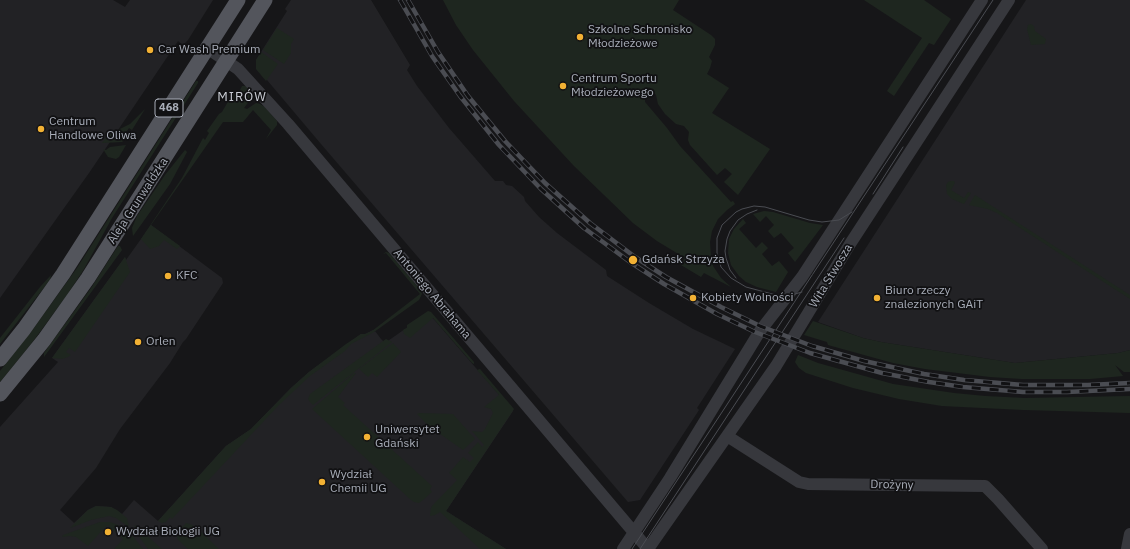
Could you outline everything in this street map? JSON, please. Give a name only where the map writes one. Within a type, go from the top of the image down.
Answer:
[{"type":"main road","name":"Aleja Grunwaldzka","points":[[0,359],[24,329],[63,274],[238,0]]},
{"type":"main road","name":"Aleja Grunwaldzka","points":[[0,394],[44,340],[88,278],[265,0]]},
{"type":"street","name":"Wita Stwosza","points":[[623,549],[706,421],[760,331],[802,277],[982,0]]},
{"type":"street","name":"Wita Stwosza","points":[[648,549],[776,366],[850,244],[1009,0]]},
{"type":"street","name":"Antoniego Abrahama","points":[[207,48],[238,69],[288,124],[648,549]]},
{"type":"street","name":"Drożyny","points":[[727,436],[799,482],[808,484],[985,486],[998,498],[1041,548]]},
{"type":"street","points":[[1127,549],[1130,534]]},
{"type":"shaded area","points":[[0,0],[113,0],[125,7],[130,0],[213,0],[188,40],[183,45],[178,41],[89,173],[0,298]]},
{"type":"shaded area","points":[[291,0],[371,0],[410,65],[407,70],[417,86],[449,128],[495,181],[503,181],[506,185],[512,186],[524,197],[525,201],[539,217],[557,233],[606,270],[607,276],[693,329],[735,349],[697,408],[699,410],[640,500],[628,502],[267,80],[256,63],[256,60],[287,11],[285,9]]},
{"type":"shaded area","points":[[443,0],[679,0],[673,10],[715,39],[715,45],[709,57],[712,61],[707,74],[729,88],[712,113],[770,149],[738,195],[724,182],[732,174],[725,168],[717,175],[690,145],[688,140],[689,132],[684,126],[676,124],[665,114],[658,104],[656,95],[649,87],[648,88],[650,91],[645,94],[645,102],[680,146],[731,202],[733,201],[735,204],[718,219],[712,231],[710,242],[713,266],[721,278],[731,287],[704,273],[701,277],[681,265],[685,258],[657,241],[633,223],[574,166],[514,101],[473,50],[456,25]]},
{"type":"shaded area","points":[[864,0],[924,0],[951,19],[934,45],[929,43],[894,96],[887,91],[922,38]]},
{"type":"shaded area","points":[[1026,0],[1130,0],[1130,350],[1118,353],[1015,363],[881,342],[863,338],[818,322]]},
{"type":"shaded area","points":[[1031,24],[1034,26],[1035,31],[1046,39],[1045,44],[1031,45],[1027,29],[1028,25]]},
{"type":"shaded area","points":[[277,28],[294,39],[291,44],[291,53],[284,64],[263,50]]},
{"type":"shaded area","points":[[261,52],[278,64],[266,81],[256,69],[256,60]]},
{"type":"shaded area","points":[[196,81],[198,81],[198,83],[112,218],[84,269],[31,344],[0,382],[0,371],[31,332],[77,268]]},
{"type":"shaded area","points":[[242,86],[246,86],[253,93],[253,96],[244,108],[247,109],[256,103],[260,104],[265,107],[277,121],[277,125],[266,139],[271,130],[253,110],[243,122],[223,122],[151,225],[180,246],[177,249],[164,240],[159,246],[150,249],[141,239],[182,178],[203,138],[205,140],[209,133],[207,131],[222,112],[233,93],[240,90]]},
{"type":"shaded area","points":[[145,109],[132,130],[129,128],[124,135],[127,137],[122,142],[102,143],[108,135],[130,124]]},
{"type":"shaded area","points":[[126,145],[119,157],[116,159],[108,157],[103,149],[106,150],[110,147]]},
{"type":"shaded area","points":[[185,150],[187,152],[170,184],[133,236],[132,228],[137,216],[165,175]]},
{"type":"shaded area","points":[[951,181],[954,181],[955,183],[951,190],[964,198],[968,192],[971,193],[964,204],[952,199],[947,194],[946,185]]},
{"type":"shaded area","points":[[975,195],[1130,295],[1130,299],[997,213],[988,209],[969,205]]},
{"type":"shaded area","points":[[764,211],[823,225],[795,262],[788,253],[794,248],[781,233],[774,238],[768,231],[774,225],[766,216],[760,222],[753,214]]},
{"type":"shaded area","points":[[743,219],[746,223],[739,229],[756,248],[762,242],[768,248],[762,254],[772,266],[779,261],[788,272],[776,292],[757,287],[746,282],[739,276],[731,265],[728,253],[729,239],[734,229]]},
{"type":"shaded area","name":"Uniwersytet Gdański","points":[[151,225],[222,278],[223,283],[170,363],[120,429],[96,468],[60,510],[74,523],[88,510],[96,506],[111,507],[122,514],[134,500],[158,521],[226,446],[251,429],[291,388],[309,372],[361,334],[365,334],[373,330],[385,343],[425,315],[431,316],[513,411],[446,511],[506,549],[0,549],[0,427],[58,362],[52,358],[125,257],[126,260]]},
{"type":"shaded area","points":[[118,246],[120,246],[122,250],[44,357],[44,353],[91,288]]},
{"type":"shaded area","points":[[386,252],[389,253],[420,289],[422,294],[419,300],[374,332],[351,344],[345,351],[310,376],[279,405],[172,519],[170,517],[166,522],[162,523],[158,521],[226,446],[251,429],[291,388],[309,372],[361,334],[372,331],[420,294],[386,253],[383,254]]},
{"type":"shaded area","points":[[125,257],[130,272],[75,352],[69,348],[66,352],[71,355],[68,357],[62,359],[52,358]]},
{"type":"shaded area","points":[[51,275],[50,280],[0,344],[0,338]]},
{"type":"shaded area","points":[[428,311],[431,312],[474,362],[474,364],[433,318],[410,338],[404,334],[403,330],[407,328],[407,325]]},
{"type":"shaded area","points":[[813,321],[863,338],[881,342],[1015,363],[1118,353],[1130,350],[1130,372],[1124,372],[1115,365],[1123,376],[1090,379],[1022,379],[990,377],[925,369],[893,363],[828,345],[827,342],[804,335]]},
{"type":"shaded area","points":[[386,339],[392,342],[313,405],[310,402],[308,399],[310,394]]},
{"type":"shaded area","points":[[393,343],[401,352],[377,377],[372,373],[368,377],[359,369]]},
{"type":"shaded area","points":[[798,355],[818,363],[893,384],[954,393],[1025,398],[1130,396],[1130,413],[942,406],[899,399],[853,388],[806,373],[799,368],[795,362]]},
{"type":"shaded area","points":[[480,369],[514,409],[446,511],[506,549],[480,549],[440,512],[430,516],[432,506],[457,480],[449,473],[463,457],[470,462],[474,458],[468,453],[478,442],[482,447],[484,445],[472,431],[482,432],[485,429],[493,413],[491,409],[484,407],[499,395],[477,370]]},
{"type":"shaded area","points":[[354,373],[356,373],[338,397],[345,403],[343,405],[432,486],[430,489],[432,492],[419,503],[411,500],[312,409]]},
{"type":"shaded area","points":[[417,414],[453,414],[475,439],[463,450],[430,427]]},
{"type":"shaded area","points":[[96,506],[111,507],[117,510],[127,518],[129,527],[116,518],[109,516],[91,520],[70,528],[88,510]]},
{"type":"shaded area","points":[[100,522],[110,522],[118,525],[132,535],[143,549],[114,549],[123,539],[107,525],[88,546],[76,537],[62,537],[63,535]]},
{"type":"shaded area","points":[[186,523],[196,527],[219,549],[188,549],[178,540],[177,536],[177,533]]},
{"type":"shaded area","points":[[134,525],[162,549],[148,549],[138,535]]},
{"type":"tram line","points":[[632,549],[993,0]]},
{"type":"tram line","points":[[873,194],[903,147]]},
{"type":"tram line","points":[[802,292],[788,296],[776,295],[746,287],[731,278],[721,267],[717,253],[717,238],[722,225],[736,212],[754,206],[765,207],[809,220],[822,222],[839,220],[852,212]]},
{"type":"tram line","points":[[736,278],[730,270],[726,258],[725,251],[727,239],[730,231],[738,220],[757,210]]},
{"type":"tram line","points":[[640,549],[844,238]]},
{"type":"railway","points":[[400,0],[432,56],[460,96],[499,145],[541,189],[584,228],[630,262],[664,284],[717,314],[755,332],[810,353],[882,373],[929,382],[963,387],[1023,392],[1067,392],[1130,389]]},
{"type":"railway","points":[[408,0],[438,52],[468,96],[505,141],[545,183],[590,223],[635,257],[666,277],[721,307],[760,326],[812,346],[864,361],[924,374],[964,380],[1023,385],[1088,385],[1130,383]]},
{"type":"place","name":"Szkolne Schronisko Młodzieżowe","points":[[580,37]]},
{"type":"place","name":"Car Wash Premium","points":[[150,50]]},
{"type":"place","name":"Centrum Sportu Młodzieżowego","points":[[563,86]]},
{"type":"place","name":"Centrum Handlowe Oliwa","points":[[41,129]]},
{"type":"place","name":"Gdańsk Strzyża","points":[[633,260]]},
{"type":"place","name":"KFC","points":[[168,276]]},
{"type":"place","name":"Kobiety Wolności","points":[[693,298]]},
{"type":"place","name":"Biuro rzeczy znalezionych GAiT","points":[[877,298]]},
{"type":"place","name":"Orlen","points":[[138,342]]},
{"type":"place","name":"Uniwersytet Gdański","points":[[367,437]]},
{"type":"place","name":"Wydział Chemii UG","points":[[322,482]]},
{"type":"place","name":"Wydział Biologii UG","points":[[108,532]]},
{"type":"district","name":"MIRÓW","points":[[242,97]]}]
